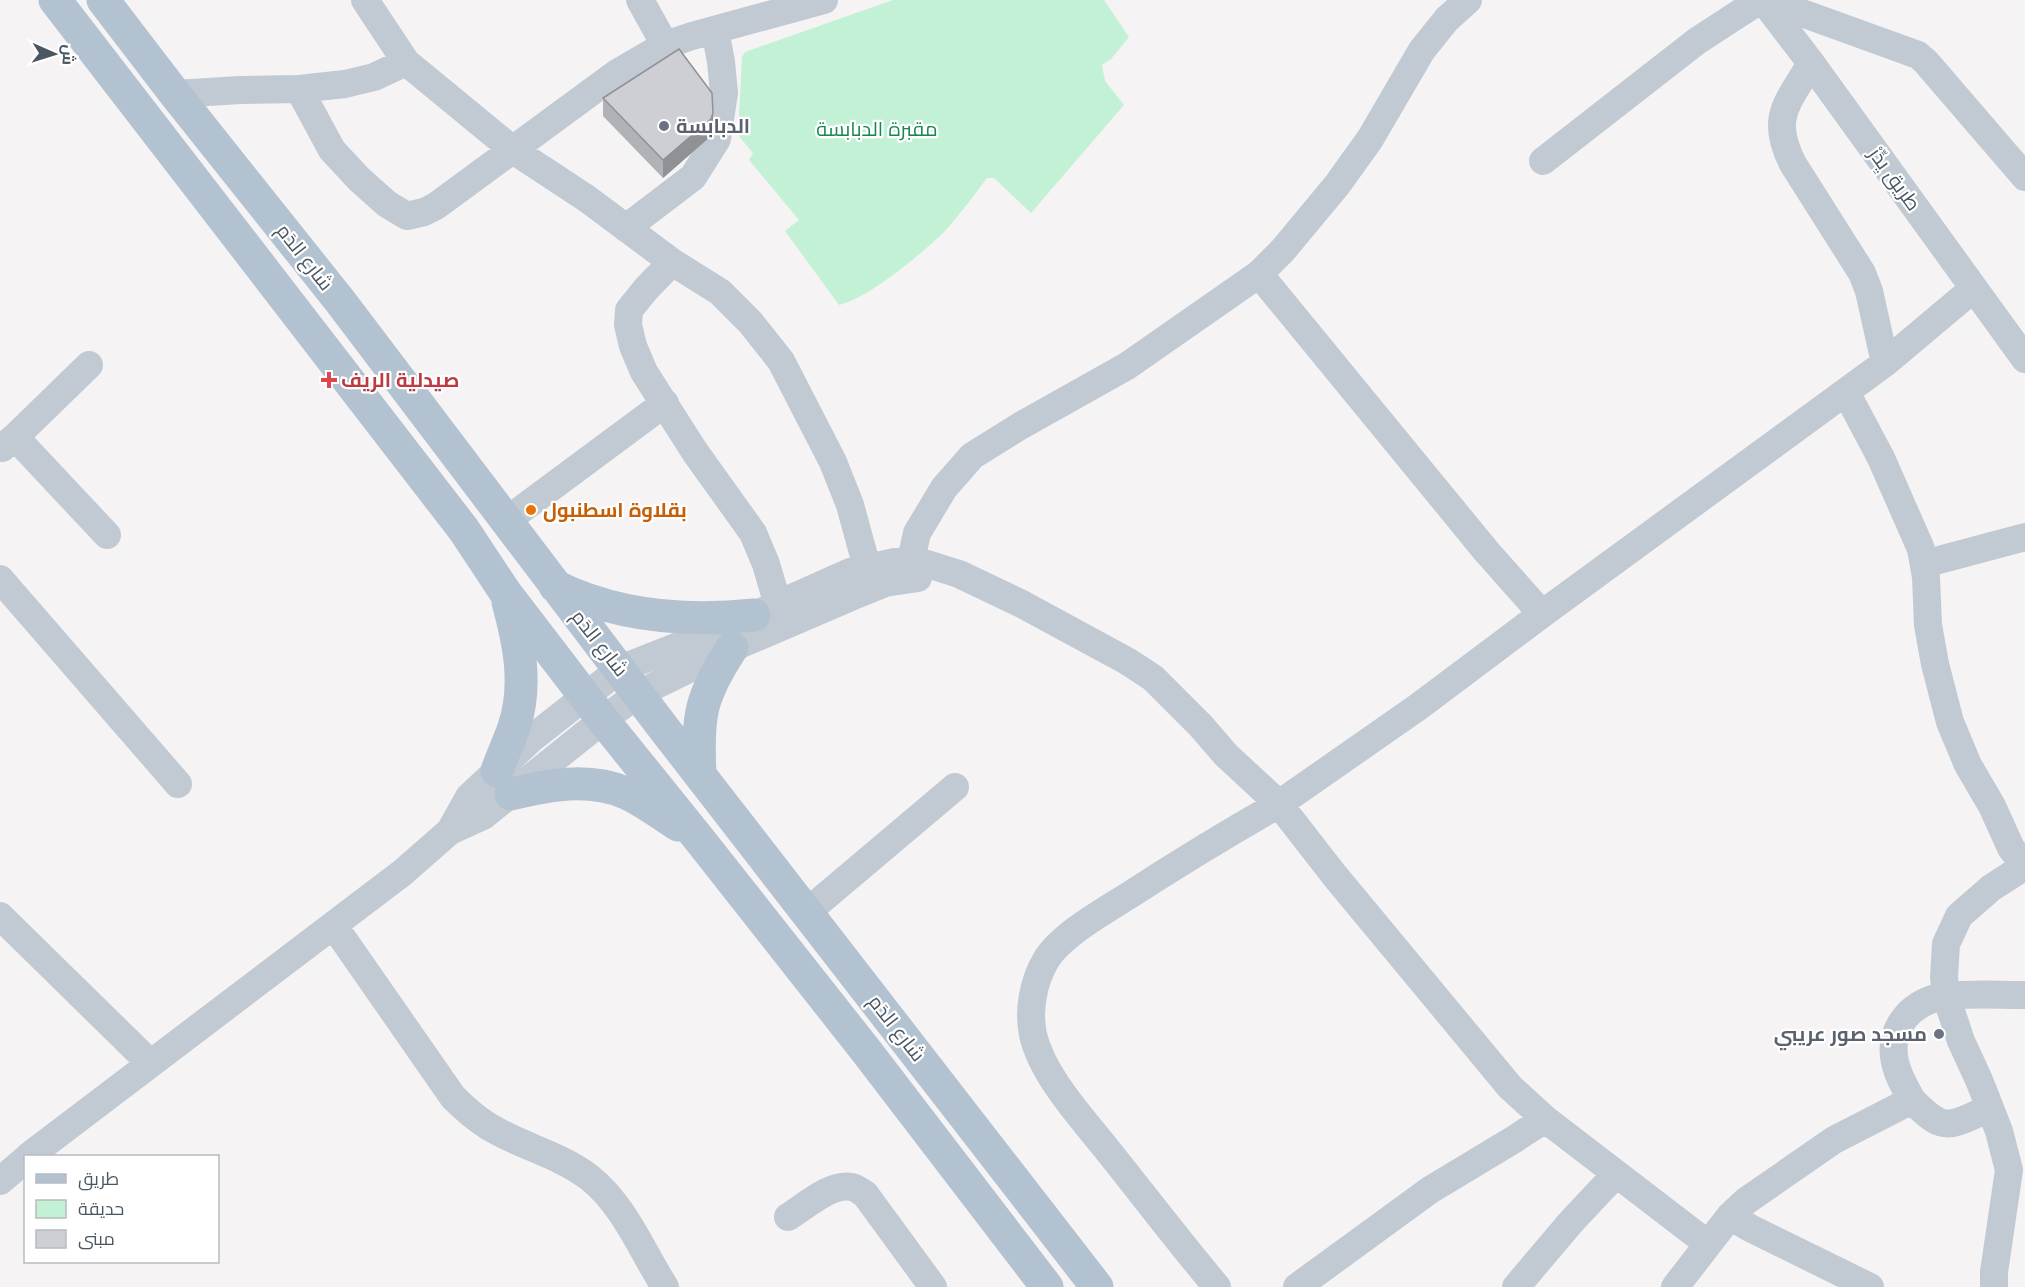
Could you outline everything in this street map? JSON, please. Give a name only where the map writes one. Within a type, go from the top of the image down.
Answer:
[{"type":"main road","name":"شارع الدَم","points":[[55,0],[464,530],[505,592],[867,1052],[1047,1287]]},
{"type":"main road","name":"شارع الدَم","points":[[103,0],[333,292],[555,586],[1096,1287]]},
{"type":"main road","points":[[555,586],[605,605],[647,614],[723,618],[766,610]]},
{"type":"main road","points":[[505,592],[517,633],[522,675],[504,782],[583,784],[627,793],[699,839]]},
{"type":"main road","points":[[700,773],[699,731],[703,703],[713,678],[732,648]]},
{"type":"street","points":[[365,0],[406,62],[513,150],[561,180],[672,262],[727,298],[750,322],[781,361],[833,462],[850,505],[867,567]]},
{"type":"street","points":[[640,0],[665,45]]},
{"type":"street","points":[[299,89],[323,136],[344,164],[387,204],[407,216],[436,206],[617,73],[665,45],[715,30],[755,10],[824,0]]},
{"type":"street","points":[[629,681],[732,648],[885,583],[908,570],[916,533],[944,488],[972,456],[1020,426],[1127,366],[1259,274],[1336,185],[1370,139],[1422,50],[1447,19],[1468,0]]},
{"type":"street","points":[[1543,161],[1697,41],[1763,0],[1918,55],[2025,177]]},
{"type":"street","name":"طريق يِدِّرْ","points":[[1763,0],[2025,360]]},
{"type":"street","points":[[626,228],[693,177],[717,139],[724,93],[722,62],[715,30]]},
{"type":"street","points":[[175,94],[299,89],[345,84],[374,77],[406,62]]},
{"type":"street","points":[[1811,63],[1783,112],[1780,127],[1783,145],[1862,273],[1869,291],[1885,363]]},
{"type":"street","points":[[672,262],[629,310],[628,318],[633,346],[644,372],[695,452],[753,533],[766,564],[766,610]]},
{"type":"street","points":[[1259,274],[1479,543],[1542,614]]},
{"type":"street","points":[[1217,1287],[1091,1129],[1056,1082],[1038,1049],[1033,1035],[1031,1006],[1034,990],[1046,959],[1056,946],[1093,918],[1279,804],[1418,707],[1885,363],[1973,289]]},
{"type":"street","points":[[89,365],[8,443],[107,535]]},
{"type":"street","points":[[1846,392],[1881,459],[1921,549],[1928,625],[1950,722],[1968,765],[1992,806],[2011,848],[2025,866],[1991,888],[1959,916],[1946,944],[1944,977],[1946,996],[1961,1041],[2017,1170],[1994,1272],[1994,1287]]},
{"type":"street","points":[[506,521],[665,403]]},
{"type":"street","points":[[1924,564],[2025,537]]},
{"type":"street","points":[[31,1155],[334,926],[402,873],[450,831],[483,816],[504,782],[629,681],[766,610],[832,579],[867,567],[959,574],[1088,638],[1153,678],[1201,726],[1226,755],[1279,804],[1335,876],[1510,1087],[1545,1119],[1708,1244]]},
{"type":"street","points":[[0,579],[178,784]]},
{"type":"street","points":[[807,912],[955,787]]},
{"type":"street","points":[[0,916],[150,1063]]},
{"type":"street","points":[[334,926],[453,1097],[489,1127],[552,1155],[591,1179],[614,1204],[665,1287]]},
{"type":"street","points":[[1990,1108],[1956,1123],[1941,1124],[1927,1115],[1912,1100],[1899,1074],[1894,1061],[1895,1034],[1906,1014],[1924,1003],[1946,996],[2025,995]]},
{"type":"street","points":[[1675,1287],[1730,1216],[1746,1201],[1834,1140],[1912,1100]]},
{"type":"street","points":[[1297,1287],[1430,1190],[1545,1119]]},
{"type":"street","points":[[0,1181],[24,1161]]},
{"type":"street","points":[[1516,1287],[1571,1222],[1616,1174]]},
{"type":"street","points":[[788,1217],[831,1190],[853,1187],[865,1194],[933,1287]]},
{"type":"street","points":[[1730,1216],[1870,1287]]},
{"type":"green space","name":"مقبرة الدبابسة","points":[[893,0],[1104,0],[1129,37],[1111,59],[1102,65],[1105,81],[1124,105],[1031,213],[994,178],[987,178],[946,230],[924,250],[880,284],[851,301],[839,305],[785,231],[799,220],[749,160],[753,153],[738,135],[742,57],[745,52]]},
{"type":"building","name":"الدبابسة","points":[[679,49],[712,93],[713,113],[711,119],[663,160],[603,98]]},
{"type":"place","name":"الدبابسة","points":[[664,126]]},
{"type":"place","name":"صيدلية الريف","points":[[329,380]]},
{"type":"place","name":"بقلاوة اسطنبول","points":[[531,510]]},
{"type":"place","name":"مسجد صور عريبي","points":[[1939,1034]]}]
